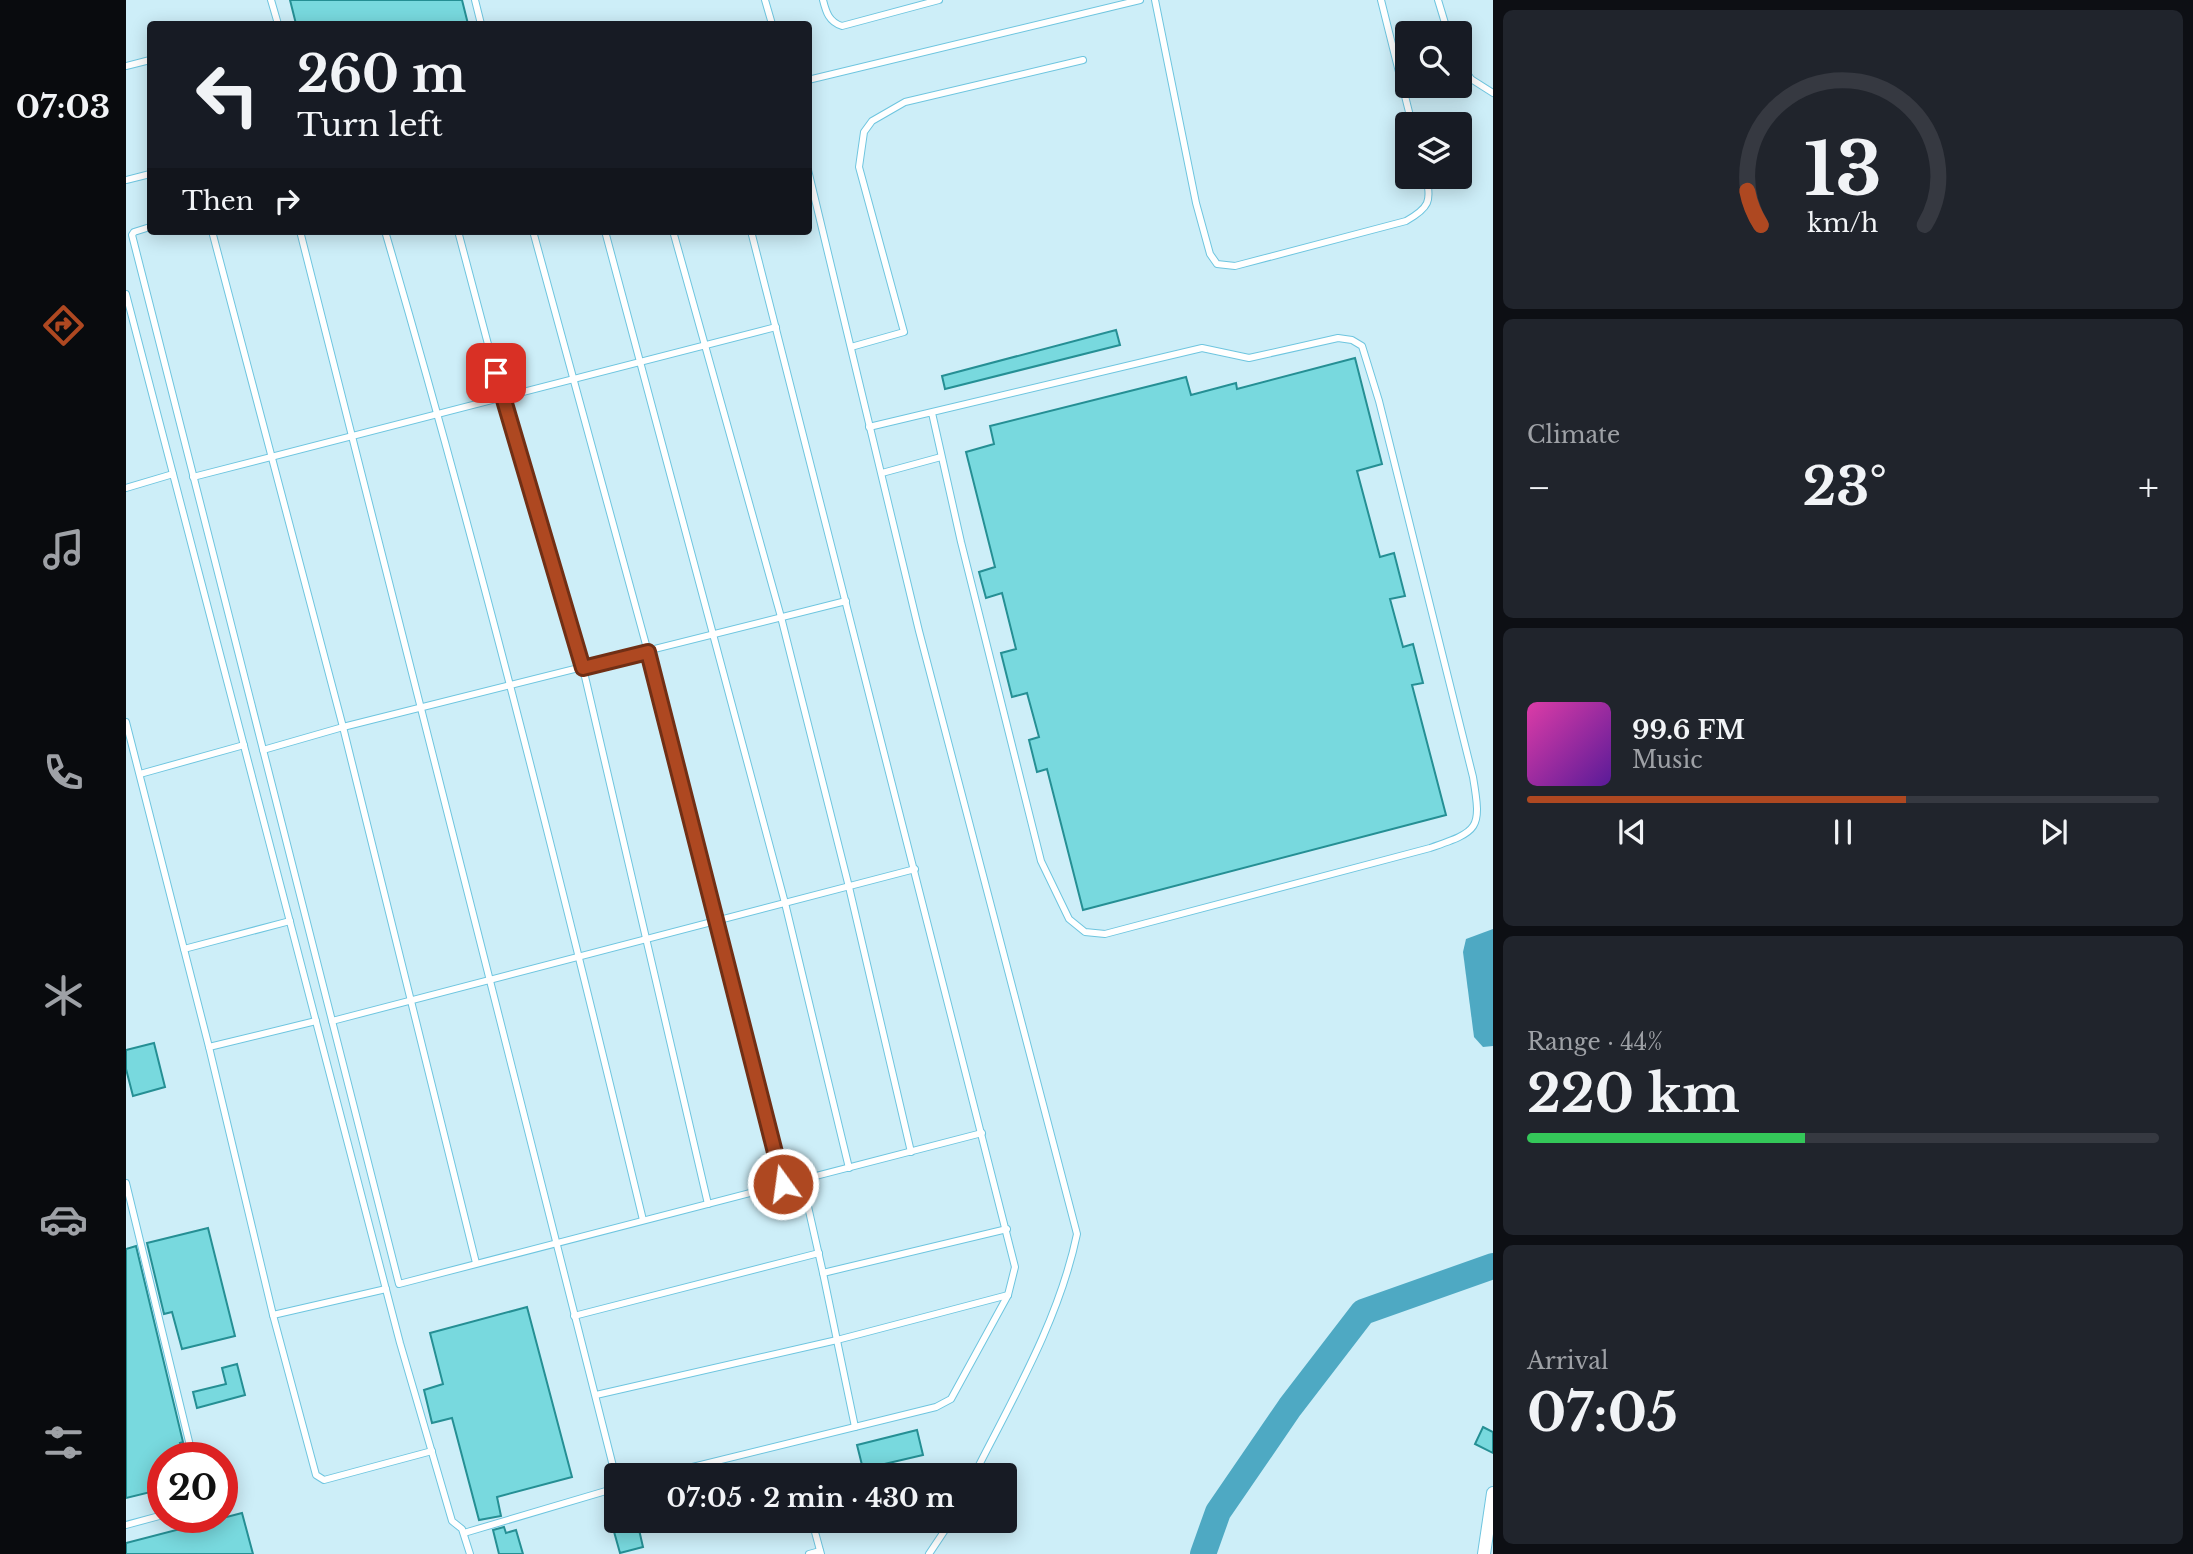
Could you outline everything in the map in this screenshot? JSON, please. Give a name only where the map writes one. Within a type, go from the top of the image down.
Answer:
[{"type":"street","points":[[1484,1554],[1493,1493]]},
{"type":"lane","points":[[271,0],[277,21]]},
{"type":"lane","points":[[475,0],[480,21]]},
{"type":"lane","points":[[765,0],[771,21]]},
{"type":"lane","points":[[823,0],[827,14],[842,26],[939,0]]},
{"type":"lane","points":[[812,79],[1140,0]]},
{"type":"lane","points":[[1155,0],[1196,203],[1210,254],[1217,264],[1236,266],[1406,221],[1416,216],[1429,201],[1429,189]]},
{"type":"lane","points":[[1381,0],[1409,112]]},
{"type":"lane","points":[[1438,0],[1444,21]]},
{"type":"lane","points":[[851,347],[904,332],[859,167],[864,132],[872,121],[905,102],[931,94],[1083,60]]},
{"type":"lane","points":[[126,66],[147,61]]},
{"type":"lane","points":[[1472,80],[1493,93]]},
{"type":"lane","points":[[126,180],[147,175]]},
{"type":"lane","points":[[812,186],[919,631],[1077,1234],[1070,1269],[1057,1304],[980,1463]]},
{"type":"lane","points":[[147,228],[132,235],[398,1282],[407,1283],[982,1133]]},
{"type":"lane","points":[[213,235],[343,727],[476,1263]]},
{"type":"lane","points":[[301,235],[612,1463]]},
{"type":"lane","points":[[386,235],[438,414],[511,686],[580,956],[643,1220]]},
{"type":"lane","points":[[459,235],[502,397],[583,668],[708,1203]]},
{"type":"lane","points":[[534,235],[648,652],[783,1184]]},
{"type":"lane","points":[[606,235],[785,903],[849,1168]]},
{"type":"lane","points":[[674,235],[781,617],[849,887],[911,1152]]},
{"type":"lane","points":[[709,1463],[936,1407],[951,1399],[1008,1295],[1015,1267],[752,235]]},
{"type":"lane","points":[[126,294],[386,1289],[452,1521],[464,1533],[470,1554]]},
{"type":"lane","points":[[193,477],[776,327]]},
{"type":"lane","points":[[869,427],[932,412],[1202,348],[1249,358],[1338,338],[1362,346],[1379,401],[1473,777],[1478,805],[1473,828],[1466,835],[1430,848],[1105,934],[1085,932],[1069,919],[1041,861],[932,412]]},
{"type":"lane","points":[[882,473],[941,457]]},
{"type":"lane","points":[[126,488],[173,474]]},
{"type":"lane","points":[[263,750],[343,727],[846,600]]},
{"type":"lane","points":[[126,722],[209,1047],[273,1315],[317,1478],[324,1480],[432,1451]]},
{"type":"lane","points":[[140,774],[244,745]]},
{"type":"lane","points":[[332,1021],[915,869]]},
{"type":"lane","points":[[184,949],[290,921]]},
{"type":"lane","points":[[209,1047],[316,1021]]},
{"type":"lane","points":[[802,1180],[855,1427]]},
{"type":"lane","points":[[126,1183],[189,1442]]},
{"type":"lane","points":[[823,1273],[1007,1229]]},
{"type":"lane","points":[[575,1316],[819,1253]]},
{"type":"lane","points":[[273,1315],[386,1289]]},
{"type":"lane","points":[[596,1395],[837,1340],[1008,1295]]},
{"type":"lane","points":[[464,1533],[604,1492]]},
{"type":"lane","points":[[126,1525],[147,1519]]},
{"type":"lane","points":[[809,1554],[820,1553],[815,1533]]},
{"type":"lane","points":[[929,1554],[943,1533]]},
{"type":"water","points":[[1493,929],[1493,1046],[1483,1047],[1474,1037],[1463,952],[1466,939]]},
{"type":"building","points":[[290,0],[462,0],[467,21],[295,21]]},
{"type":"building","points":[[1116,330],[1120,345],[945,389],[942,376]]},
{"type":"building","points":[[1355,358],[1382,464],[1357,471],[1380,557],[1394,553],[1405,596],[1390,599],[1403,647],[1413,644],[1423,683],[1412,685],[1446,815],[1083,910],[1047,769],[1037,772],[1029,740],[1039,737],[1027,693],[1012,697],[1001,653],[1016,649],[1002,593],[986,598],[979,572],[995,567],[966,452],[994,444],[990,426],[1186,377],[1191,395],[1236,383],[1237,389]]},
{"type":"building","points":[[154,1043],[165,1087],[133,1096],[126,1069],[126,1050]]},
{"type":"building","points":[[208,1228],[235,1336],[182,1349],[172,1312],[164,1314],[147,1243]]},
{"type":"building","points":[[136,1246],[183,1442],[147,1442],[147,1493],[126,1498],[126,1249]]},
{"type":"building","points":[[527,1307],[572,1477],[497,1497],[501,1516],[479,1520],[452,1418],[432,1423],[424,1390],[443,1384],[430,1333]]},
{"type":"building","points":[[237,1364],[245,1395],[197,1408],[193,1392],[226,1384],[222,1368]]},
{"type":"building","points":[[1483,1427],[1493,1432],[1493,1453],[1475,1444]]},
{"type":"building","points":[[917,1430],[923,1455],[889,1463],[862,1463],[857,1445]]},
{"type":"building","points":[[242,1513],[253,1554],[126,1554],[126,1543],[165,1533],[238,1533],[238,1514]]},
{"type":"building","points":[[504,1527],[506,1533],[516,1530],[523,1554],[499,1554],[493,1530]]},
{"type":"building","points":[[614,1533],[640,1533],[643,1547],[620,1553]]},
{"type":"waterway","points":[[1203,1554],[1218,1512],[1290,1407],[1363,1312],[1493,1266]]},
{"type":"route","points":[[496,373],[583,668],[648,652],[783,1184]]}]
